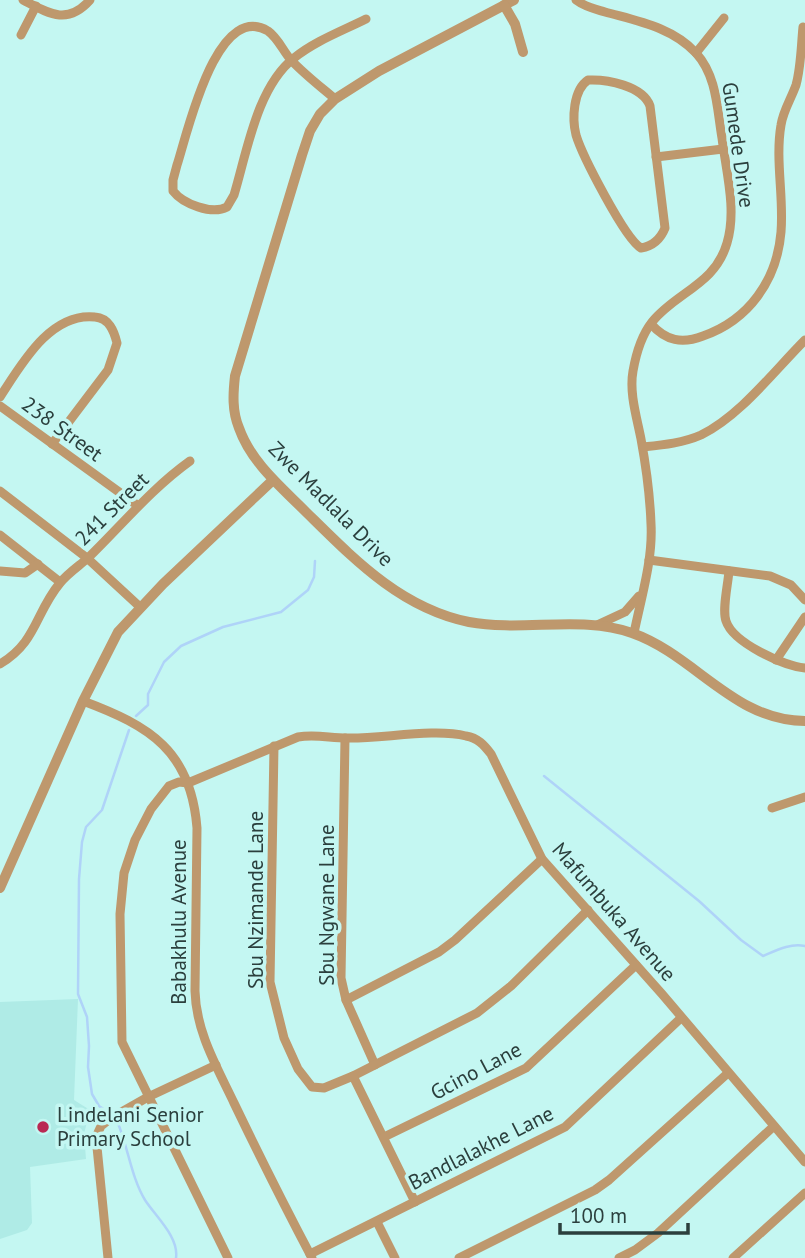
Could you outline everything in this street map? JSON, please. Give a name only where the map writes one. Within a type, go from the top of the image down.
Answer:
[{"type":"street","points":[[23,0],[50,14],[61,16],[71,15],[90,0]]},
{"type":"street","name":"Gumede Drive","points":[[576,0],[589,7],[661,28],[696,53],[708,71],[715,89],[731,222],[727,243],[719,262],[702,283],[651,324],[640,344],[631,384],[643,447],[652,525],[649,560],[634,633]]},
{"type":"street","points":[[509,3],[523,52]]},
{"type":"street","name":"Zwe Madlala Drive","points":[[509,3],[379,71],[335,99],[320,114],[310,131],[235,376],[234,413],[239,430],[249,449],[273,480],[373,576],[405,597],[443,616],[503,627],[597,625],[634,633],[665,650],[732,698],[754,710],[805,720]]},
{"type":"street","points":[[21,35],[36,6]]},
{"type":"street","points":[[696,53],[724,18]]},
{"type":"street","points":[[335,99],[291,60],[265,29],[247,26],[231,36],[207,71],[177,165],[173,191],[181,200],[216,210],[222,210],[231,203],[267,91],[291,60],[366,19]]},
{"type":"street","points":[[651,324],[659,332],[680,341],[691,341],[711,333],[738,318],[759,296],[771,275],[778,254],[781,230],[781,125],[799,71],[803,27]]},
{"type":"street","points":[[596,79],[635,90],[647,99],[656,157],[665,228],[662,236],[655,242],[641,248],[629,237],[582,151],[576,134],[575,103],[583,83],[596,79]]},
{"type":"street","points":[[656,157],[723,149]]},
{"type":"street","points":[[0,397],[41,341],[60,324],[89,316],[101,317],[108,322],[117,343],[108,370],[52,444]]},
{"type":"street","points":[[643,447],[679,442],[715,427],[734,412],[805,340]]},
{"type":"street","name":"238 Street","points":[[0,406],[138,505]]},
{"type":"street","name":"241 Street","points":[[0,664],[28,641],[60,583],[138,505],[190,461]]},
{"type":"street","points":[[0,887],[83,701],[118,632],[140,607],[273,480]]},
{"type":"street","points":[[0,491],[87,558],[140,607]]},
{"type":"street","points":[[0,535],[60,583]]},
{"type":"street","points":[[649,560],[780,579],[799,591],[805,600]]},
{"type":"street","points":[[0,571],[25,573],[38,564]]},
{"type":"street","points":[[729,571],[726,622],[742,639],[776,660],[805,668]]},
{"type":"street","points":[[597,625],[625,612],[642,592]]},
{"type":"street","points":[[776,660],[805,617]]},
{"type":"street","name":"Babakhulu Avenue","points":[[83,701],[123,716],[156,738],[173,758],[188,783],[197,828],[195,1005],[201,1032],[311,1256]]},
{"type":"street","name":"Mafumbuka Avenue","points":[[228,1258],[122,1042],[122,881],[135,840],[151,808],[170,786],[179,782],[188,783],[274,746],[307,736],[345,738],[454,734],[475,738],[491,754],[542,859],[805,1162]]},
{"type":"street","name":"Sbu Ngwane Lane","points":[[345,738],[341,978],[346,1000],[375,1065]]},
{"type":"street","name":"Sbu Nzimande Lane","points":[[274,746],[270,982],[284,1038],[305,1081],[312,1087],[324,1088],[353,1076]]},
{"type":"street","points":[[772,808],[805,797]]},
{"type":"street","points":[[346,1000],[423,962],[447,946],[542,859]]},
{"type":"street","points":[[415,1202],[353,1076],[448,1030],[494,1001],[588,910]]},
{"type":"street","name":"Gcino Lane","points":[[384,1137],[526,1068],[636,965]]},
{"type":"street","name":"Bandlalakhe Lane","points":[[311,1256],[565,1127],[681,1018]]},
{"type":"street","points":[[108,1258],[96,1137],[105,1121],[216,1065]]},
{"type":"street","points":[[459,1258],[609,1180],[728,1073]]},
{"type":"street","points":[[619,1258],[658,1233],[774,1126]]},
{"type":"street","points":[[733,1258],[805,1193]]},
{"type":"street","points":[[377,1222],[395,1258]]},
{"type":"shaded area","name":"Lindelani Senior Primary School","points":[[78,999],[74,1100],[90,1110],[84,1134],[86,1159],[30,1167],[32,1223],[27,1230],[0,1239],[0,1002]]},
{"type":"waterway","points":[[136,716],[148,705],[148,694],[164,662],[181,646],[223,627],[281,612],[308,590],[314,577],[315,561]]},
{"type":"waterway","points":[[108,1112],[99,1106],[92,1094],[88,1067],[87,1017],[78,994],[79,879],[86,827],[102,810],[129,730]]},
{"type":"waterway","points":[[544,776],[763,956],[789,946],[805,946]]},
{"type":"waterway","points":[[117,1121],[140,1191],[174,1242],[176,1258]]},
{"type":"place","name":"Lindelani Senior Primary School","points":[[43,1127]]}]
